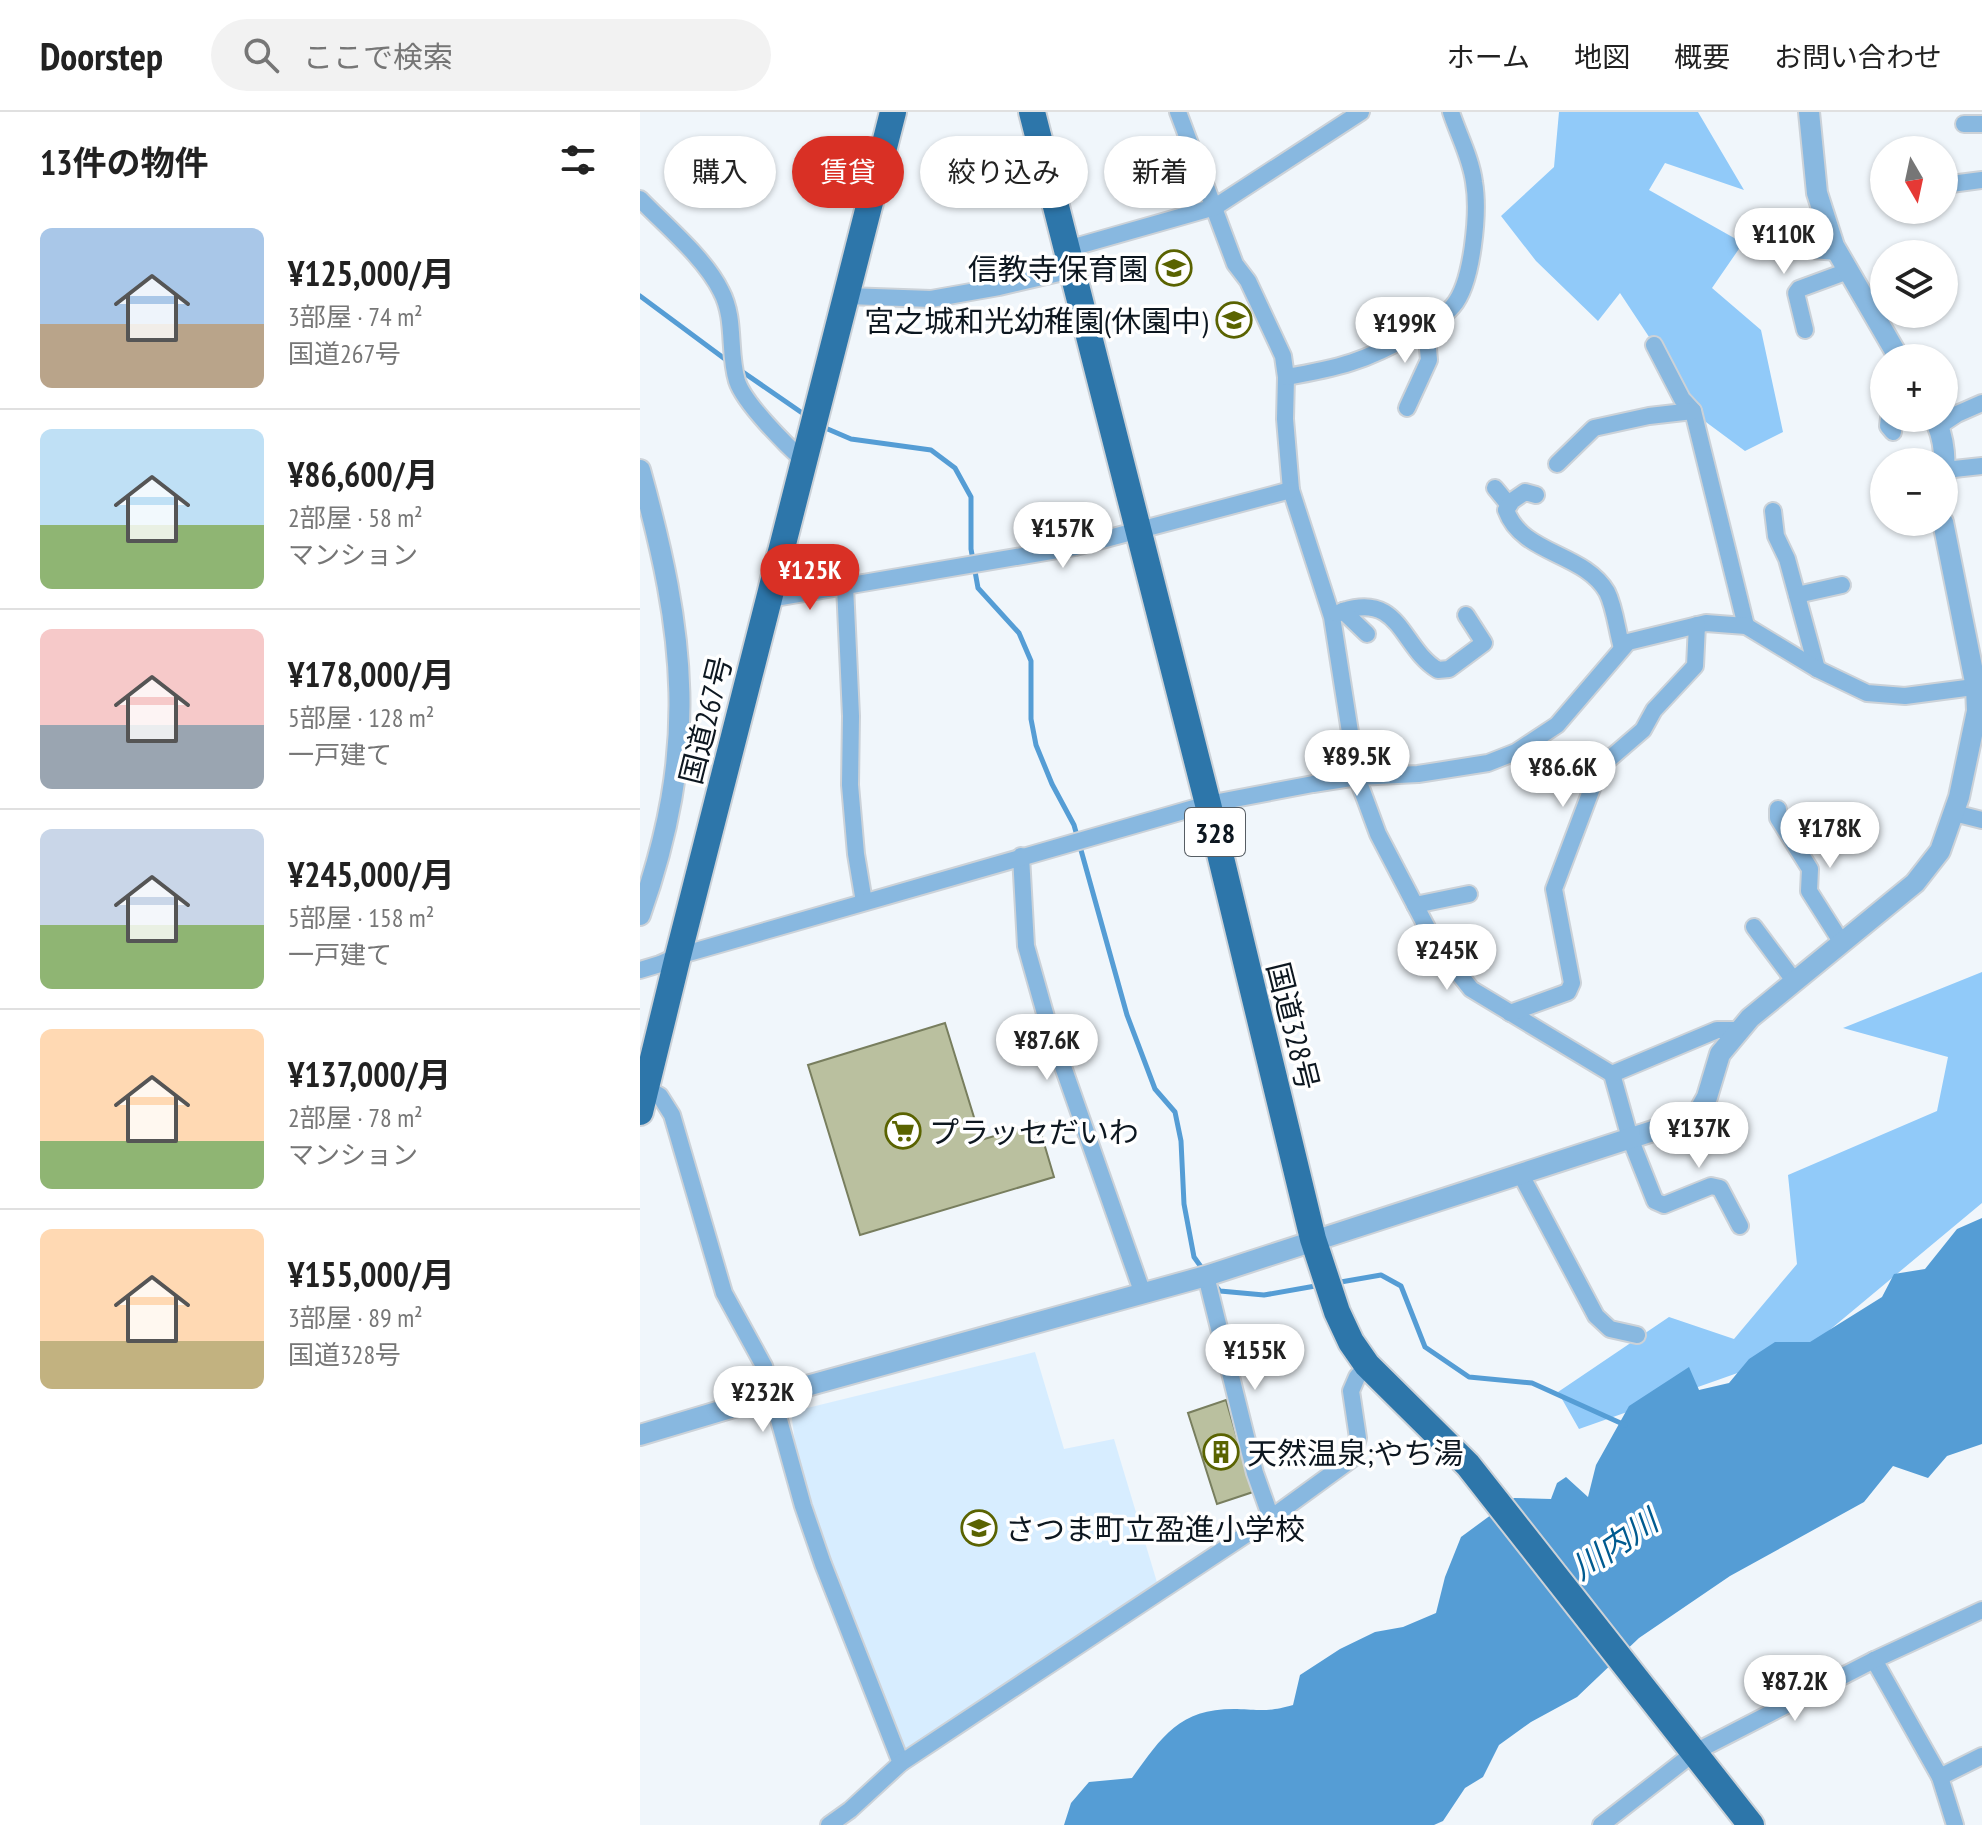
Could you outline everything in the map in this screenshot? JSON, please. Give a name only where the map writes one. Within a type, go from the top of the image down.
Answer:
[{"type":"highway","name":"国道267号","points":[[643,1100],[893,112]]},
{"type":"highway","name":"国道328号","points":[[1032,112],[1208,804],[1313,1239],[1337,1312],[1351,1342],[1367,1365],[1468,1465],[1751,1825]]},
{"type":"street","points":[[1178,112],[1187,136]]},
{"type":"street","points":[[1216,206],[1361,112]]},
{"type":"street","points":[[1286,377],[1344,367],[1383,351],[1426,327],[1453,306],[1461,291],[1477,227],[1474,180],[1451,112]]},
{"type":"street","points":[[1809,113],[1817,193],[1838,252],[1891,344]]},
{"type":"street","points":[[1964,124],[1982,124]]},
{"type":"street","points":[[1958,183],[1982,180]]},
{"type":"street","points":[[640,199],[708,271],[722,292],[730,319],[737,383],[784,443],[804,461]]},
{"type":"street","points":[[847,296],[931,299],[999,287],[1212,208]]},
{"type":"street","points":[[1215,208],[1235,264],[1248,281],[1283,356],[1291,490],[1338,614],[1357,777],[1378,834],[1436,945],[1471,989],[1612,1074],[1630,1138],[1655,1201],[1664,1205],[1711,1186],[1720,1188],[1740,1226]]},
{"type":"street","points":[[1784,248],[1838,252]]},
{"type":"street","points":[[1805,330],[1796,293],[1799,289],[1848,271]]},
{"type":"street","points":[[1407,408],[1429,360],[1426,327]]},
{"type":"street","points":[[1654,345],[1682,399],[1693,411],[1746,626]]},
{"type":"street","points":[[1958,414],[1982,403]]},
{"type":"street","points":[[1557,464],[1594,428],[1649,416],[1693,411]]},
{"type":"street","points":[[1958,469],[1982,466]]},
{"type":"street","points":[[640,470],[661,544],[674,613],[680,669],[680,719],[679,753],[667,826],[640,915]]},
{"type":"street","points":[[1495,488],[1509,505]]},
{"type":"street","points":[[769,599],[1075,547],[1291,490]]},
{"type":"street","points":[[1536,495],[1525,492],[1509,505],[1506,510],[1511,523],[1522,535],[1588,570],[1607,593],[1622,648]]},
{"type":"street","points":[[1773,511],[1776,536],[1787,559],[1817,669]]},
{"type":"street","points":[[640,1435],[1206,1276],[1696,1117],[1707,1097],[1720,1054],[1750,1018],[1915,883],[1940,851],[1954,813],[1977,711],[1979,687],[1946,536]]},
{"type":"street","points":[[1797,595],[1842,585]]},
{"type":"street","points":[[845,586],[851,716],[850,785],[864,902]]},
{"type":"street","points":[[1338,614],[1357,606],[1373,607],[1387,613],[1432,667],[1438,670],[1449,669],[1488,648],[1466,615]]},
{"type":"street","points":[[1338,614],[1367,634]]},
{"type":"street","points":[[640,970],[678,956],[1208,804],[1357,777],[1418,774],[1488,763],[1516,752],[1557,725],[1628,642],[1706,623],[1746,626],[1817,669],[1867,693],[1905,696],[1979,687]]},
{"type":"street","points":[[1510,1013],[1568,992],[1572,983],[1554,889],[1600,767],[1643,730],[1654,710],[1695,666],[1697,625]]},
{"type":"street","points":[[1778,809],[1778,818],[1810,869],[1809,891],[1842,943]]},
{"type":"street","points":[[1954,813],[1982,820]]},
{"type":"street","points":[[1021,856],[1026,946],[1048,1024],[1143,1294]]},
{"type":"street","points":[[1415,905],[1469,894]]},
{"type":"street","points":[[1754,927],[1795,982]]},
{"type":"street","points":[[1612,1074],[1717,1030],[1740,1030]]},
{"type":"street","points":[[643,1100],[660,1096],[672,1115],[724,1293],[764,1366],[803,1506],[823,1564],[901,1763]]},
{"type":"street","points":[[1520,1173],[1596,1316],[1610,1329],[1637,1335]]},
{"type":"street","points":[[1206,1276],[1255,1473],[1271,1518]]},
{"type":"street","points":[[829,1825],[901,1763],[1271,1518],[1352,1459],[1358,1438],[1351,1391],[1367,1365]]},
{"type":"street","points":[[1601,1825],[1690,1747],[1982,1610]]},
{"type":"street","points":[[1874,1660],[1940,1777],[1955,1825]]},
{"type":"street","points":[[1940,1777],[1982,1756]]},
{"type":"shaded area","points":[[1559,112],[1698,112],[1744,190],[1665,163],[1649,190],[1743,243],[1712,288],[1761,330],[1783,432],[1745,451],[1683,405],[1659,352],[1620,293],[1598,321],[1536,261],[1501,216],[1554,167]]},
{"type":"shaded area","points":[[1982,972],[1982,1203],[1808,1348],[1579,1429],[1558,1392],[1669,1317],[1734,1339],[1797,1264],[1788,1175],[1937,1111],[1948,1057],[1843,1028]]},
{"type":"shaded area","name":"さつま町立盈進小学校","points":[[1035,1352],[1064,1449],[1114,1439],[1162,1599],[906,1771],[849,1641],[797,1457],[791,1412]]},
{"type":"water","name":"川内川","points":[[1982,1218],[1982,1444],[1947,1456],[1928,1478],[1893,1466],[1864,1502],[1730,1576],[1639,1638],[1577,1697],[1531,1722],[1499,1745],[1483,1777],[1465,1788],[1443,1821],[1434,1825],[1064,1825],[1071,1803],[1089,1782],[1132,1778],[1164,1737],[1187,1719],[1217,1710],[1265,1710],[1293,1705],[1300,1675],[1340,1649],[1375,1632],[1403,1627],[1436,1613],[1445,1577],[1461,1537],[1514,1498],[1551,1499],[1557,1483],[1566,1477],[1588,1497],[1596,1465],[1629,1406],[1689,1367],[1699,1390],[1729,1383],[1749,1359],[1775,1342],[1810,1342],[1882,1297],[1894,1274],[1925,1269],[1957,1229]]},
{"type":"building","name":"プラッセだいわ","points":[[945,1023],[981,1140],[1038,1123],[1054,1177],[860,1235],[808,1065]]},
{"type":"building","name":"天然温泉;やち湯","points":[[1226,1400],[1253,1492],[1217,1504],[1188,1413]]},
{"type":"waterway","points":[[640,296],[729,362]]},
{"type":"waterway","points":[[737,368],[808,417]]},
{"type":"waterway","points":[[823,427],[851,439],[931,450],[955,468],[971,497],[971,549],[978,588],[1019,633],[1031,661],[1031,719],[1036,745],[1074,825],[1127,1015],[1155,1089],[1175,1112],[1181,1141],[1184,1204],[1194,1257],[1204,1271]]},
{"type":"waterway","points":[[1335,1283],[1381,1275],[1401,1286],[1425,1347],[1469,1377],[1532,1383],[1625,1425]]},
{"type":"waterway","points":[[1215,1285],[1220,1291],[1264,1295],[1321,1285]]},
{"type":"place","name":"信教寺保育園","points":[[1174,268]]},
{"type":"place","name":"宮之城和光幼稚園(休園中)","points":[[1234,320]]},
{"type":"place","name":"プラッセだいわ","points":[[903,1131]]},
{"type":"place","name":"天然温泉;やち湯","points":[[1221,1452]]},
{"type":"place","name":"さつま町立盈進小学校","points":[[979,1528]]}]
